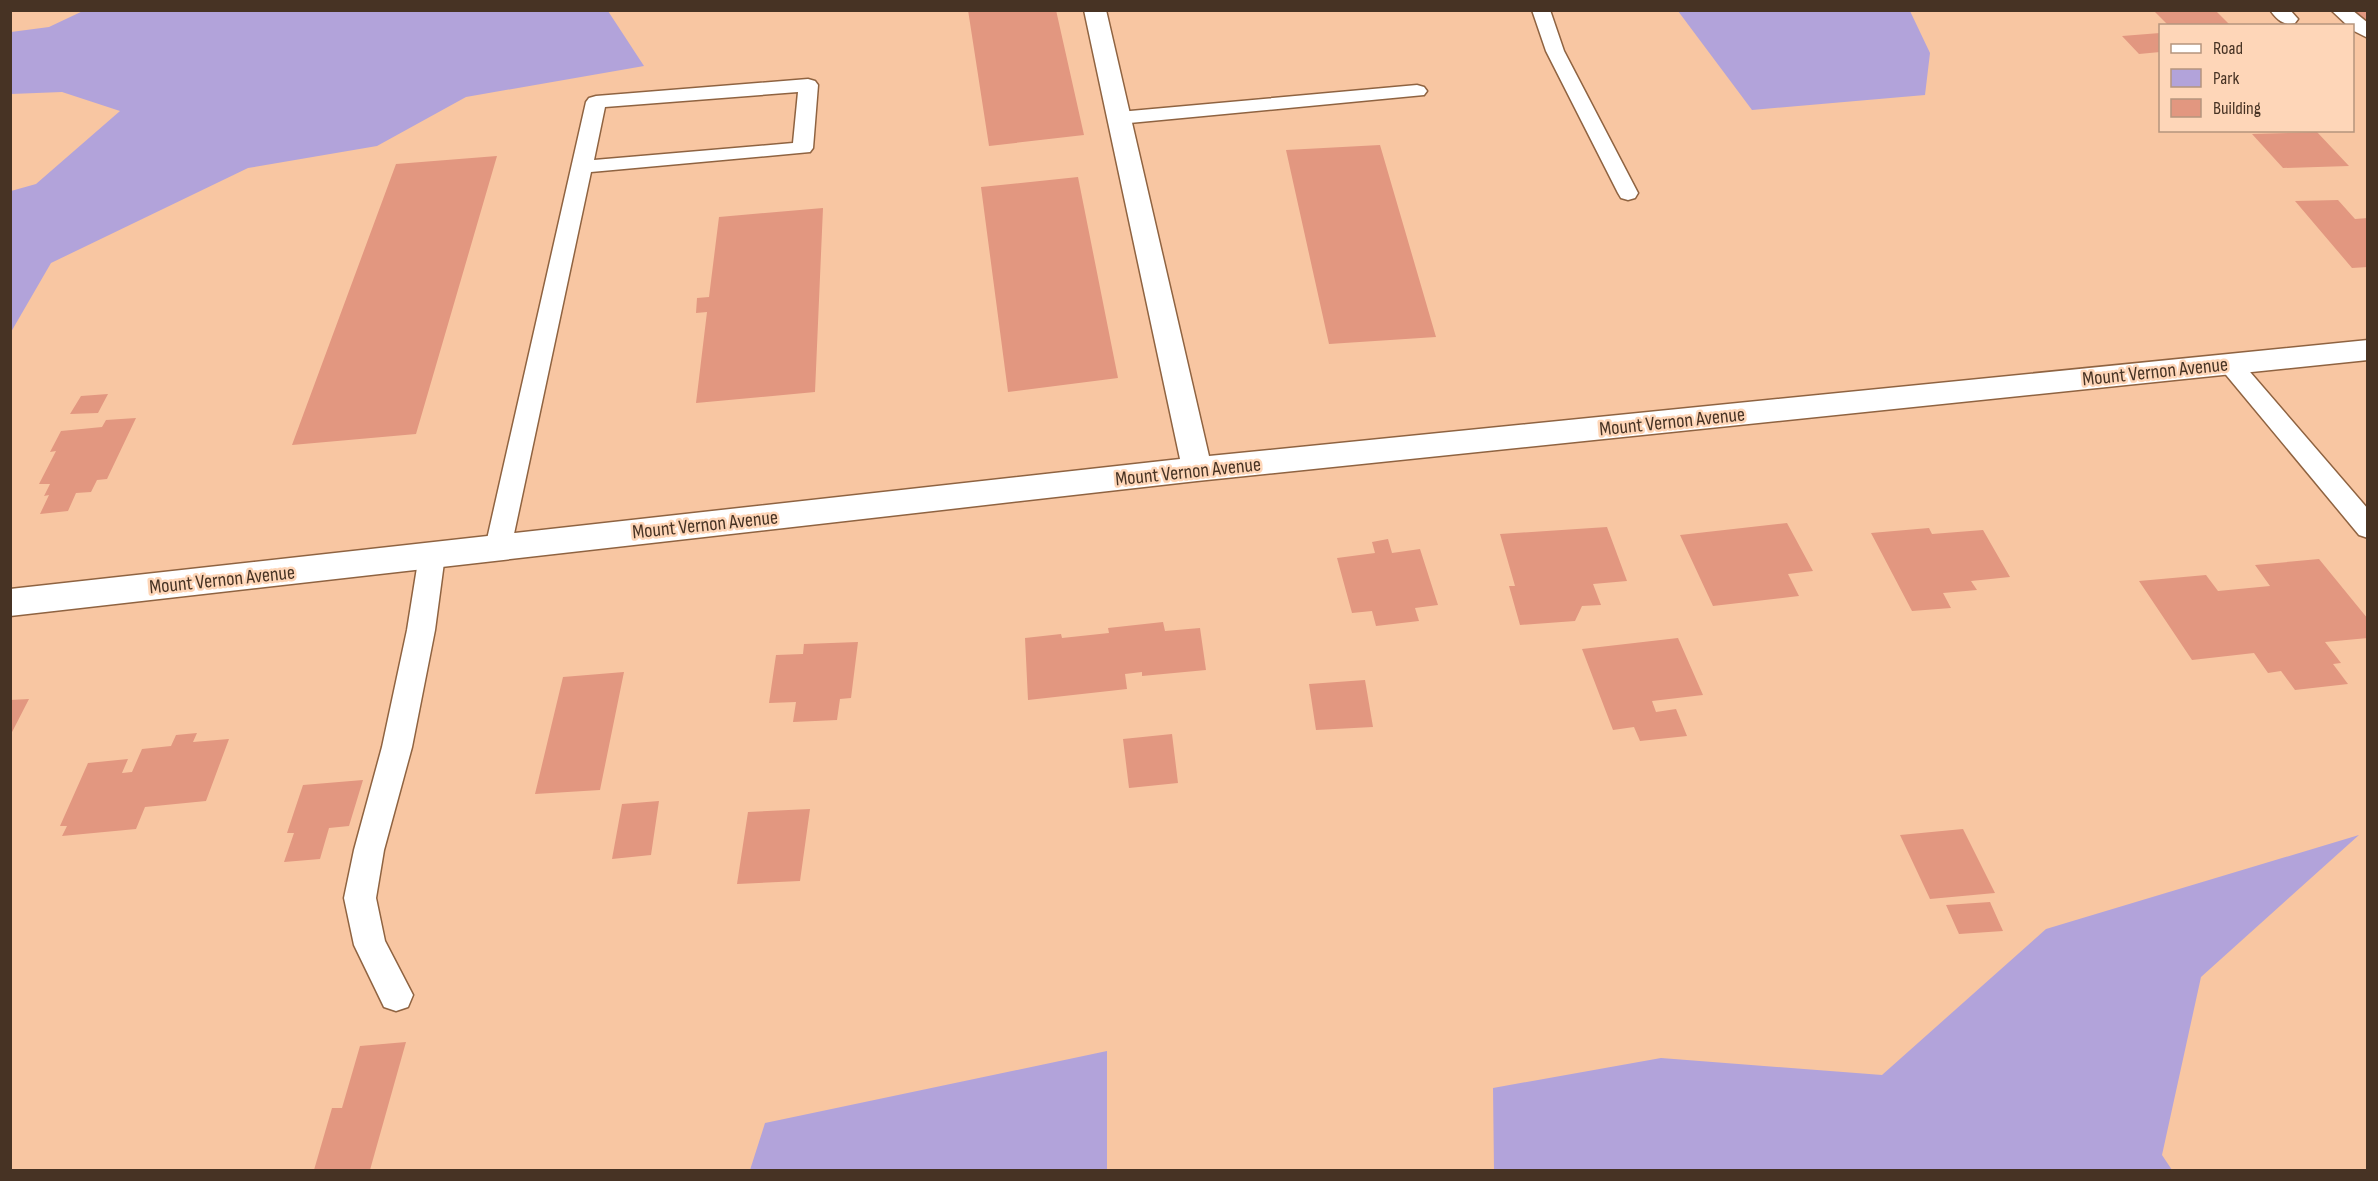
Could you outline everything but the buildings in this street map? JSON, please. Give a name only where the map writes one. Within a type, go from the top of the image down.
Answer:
[{"type":"street","points":[[1095,10],[1197,469]]},
{"type":"street","name":"Mount Vernon Avenue","points":[[10,603],[1197,469],[2367,350]]},
{"type":"lane","points":[[1541,10],[1556,51],[1628,194]]},
{"type":"lane","points":[[2340,10],[2367,33]]},
{"type":"lane","points":[[498,548],[596,102],[808,85],[803,148],[582,167]]},
{"type":"lane","points":[[1119,118],[1417,91]]},
{"type":"lane","points":[[2230,364],[2367,528]]},
{"type":"lane","points":[[396,995],[370,945],[360,898],[369,850],[397,747],[421,630],[432,555]]},
{"type":"green space","points":[[85,10],[608,11],[644,66],[466,97],[377,146],[248,168],[51,263],[11,332],[11,191],[36,184],[120,111],[62,92],[11,94],[11,32],[49,27]]},
{"type":"green space","points":[[1678,11],[1910,11],[1930,53],[1925,95],[1752,110]]},
{"type":"green space","points":[[2359,835],[2201,977],[2162,1155],[2172,1170],[1494,1170],[1493,1088],[1661,1058],[1882,1075],[2046,929]]},
{"type":"green space","points":[[1107,1051],[1107,1170],[750,1170],[765,1123]]}]
